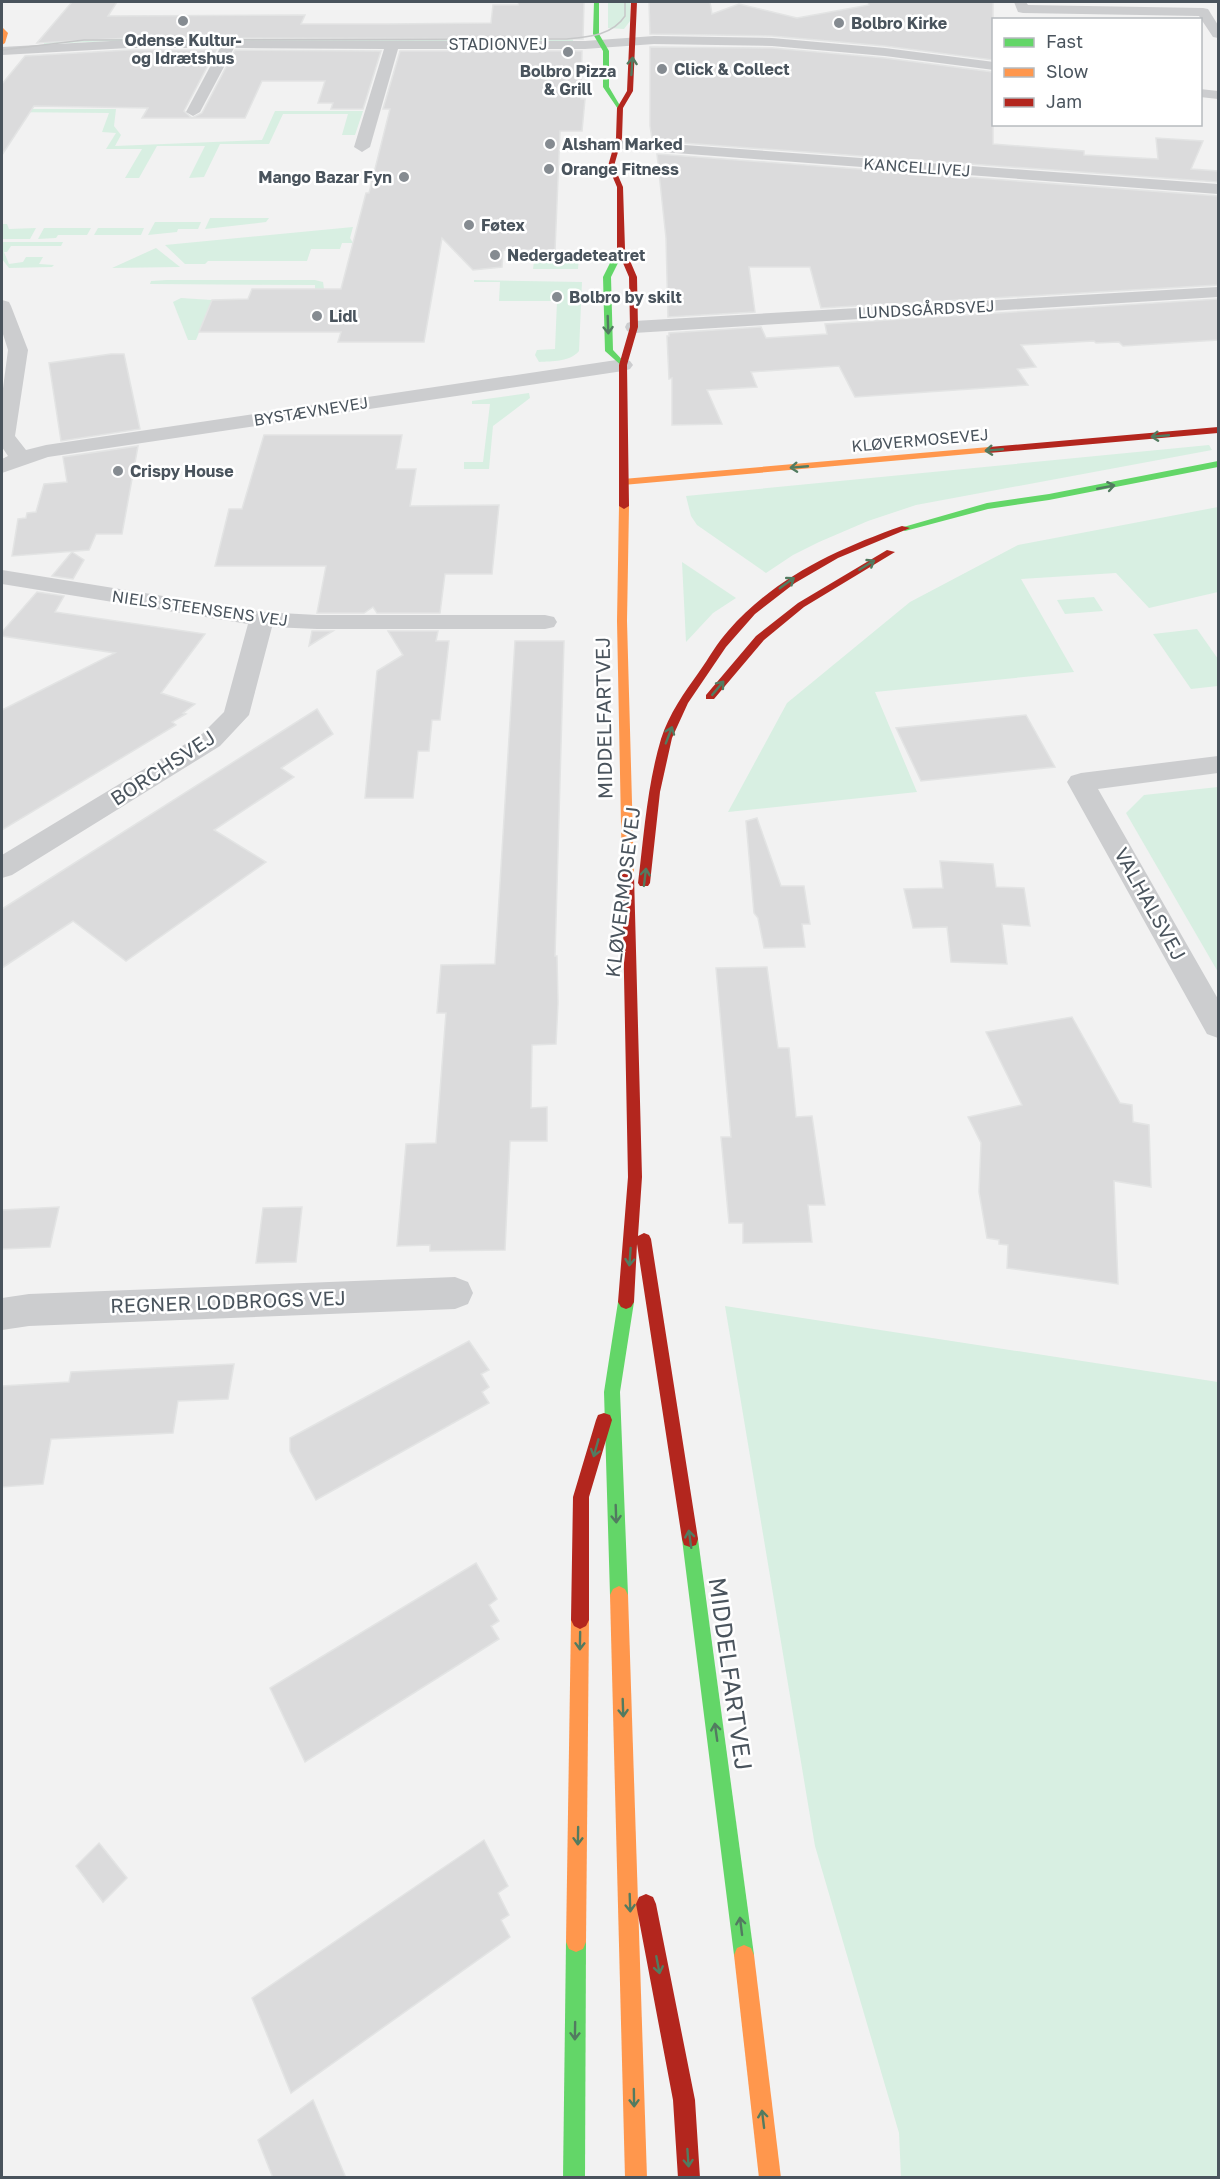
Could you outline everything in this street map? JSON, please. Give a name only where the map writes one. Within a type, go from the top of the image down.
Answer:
[{"type":"main road","points":[[596,2],[596,34],[606,51],[606,87],[620,108]]},
{"type":"main road","name":"MIDDELFARTVEJ","points":[[634,2],[630,91],[620,108],[623,151],[620,188],[621,249],[633,277],[634,327],[623,365],[625,414],[622,621],[635,1178],[628,1287],[612,1392],[627,1805],[636,2178]]},
{"type":"main road","points":[[2,29],[5,36],[2,43]]},
{"type":"main road","name":"MIDDELFARTVEJ","points":[[620,188],[611,166],[623,151]]},
{"type":"main road","name":"MIDDELFARTVEJ","points":[[621,249],[607,277],[609,351],[623,365]]},
{"type":"main road","name":"KLØVERMOSEVEJ","points":[[623,482],[1218,430]]},
{"type":"main road","name":"KLØVERMOSEVEJ","points":[[630,998],[655,792],[667,737],[688,693],[734,630],[769,597],[793,579],[861,543],[932,519],[987,506],[1049,497],[1218,464]]},
{"type":"main road","name":"KLØVERMOSEVEJ","points":[[934,535],[1049,497]]},
{"type":"main road","points":[[703,709],[760,638],[793,611],[880,556],[902,548]]},
{"type":"main road","name":"KLØVERMOSEVEJ","points":[[655,792],[679,750]]},
{"type":"main road","name":"MIDDELFARTVEJ","points":[[635,1178],[681,1473],[733,1861],[770,2178]]},
{"type":"main road","points":[[574,2178],[581,1497],[612,1392]]},
{"type":"main road","points":[[627,1805],[684,2100],[689,2178]]},
{"type":"street","points":[[1020,2],[1024,9],[1203,12],[1218,34]]},
{"type":"street","name":"STADIONVEJ","points":[[2,51],[108,45],[602,44],[632,41],[792,43],[890,52],[992,66]]},
{"type":"street","points":[[193,112],[229,44]]},
{"type":"street","points":[[362,147],[392,44]]},
{"type":"street","points":[[1202,93],[1218,95]]},
{"type":"street","name":"KANCELLIVEJ","points":[[623,151],[1218,189]]},
{"type":"street","name":"LUNDSGÅRDSVEJ","points":[[634,327],[1218,292]]},
{"type":"street","points":[[2,306],[18,350],[4,436],[11,462]]},
{"type":"street","name":"BYSTÆVNEVEJ","points":[[11,462],[46,451],[623,365]]},
{"type":"street","name":"NIELS STEENSENS VEJ","points":[[2,577],[262,619],[317,622],[545,622]]},
{"type":"street","name":"BORCHSVEJ","points":[[2,868],[211,740],[236,716],[262,619]]},
{"type":"street","name":"VALHALSVEJ","points":[[1218,765],[1081,782],[1218,1026]]},
{"type":"street","name":"REGNER LODBROGS VEJ","points":[[2,1314],[29,1310],[455,1293]]},
{"type":"green space","points":[[608,2],[630,2],[630,21],[624,29],[608,28]]},
{"type":"green space","points":[[573,34],[573,41],[110,41],[44,44],[44,39]]},
{"type":"green space","points":[[2,109],[116,109],[114,126],[121,135],[115,146],[262,140],[275,111],[363,111],[355,135],[342,135],[348,114],[283,114],[269,144],[220,144],[204,177],[189,178],[205,146],[157,146],[139,178],[125,178],[142,149],[106,149],[116,133],[102,132],[109,113],[2,112]]},
{"type":"green space","points":[[210,218],[269,218],[266,222],[205,229]]},
{"type":"green space","points":[[155,222],[201,222],[198,229],[178,229],[177,232],[148,235]]},
{"type":"green space","points":[[2,224],[7,224],[9,229],[36,228],[30,239],[2,239]]},
{"type":"green space","points":[[353,227],[350,238],[353,243],[342,243],[340,249],[311,249],[307,261],[208,261],[205,264],[185,264],[165,245]]},
{"type":"green space","points":[[44,228],[91,228],[87,235],[58,235],[56,238],[38,239]]},
{"type":"green space","points":[[98,228],[144,228],[141,235],[94,235]]},
{"type":"green space","points":[[2,242],[63,242],[61,246],[11,246],[7,252],[4,252],[9,264],[23,262],[26,257],[43,257],[39,264],[54,265],[52,267],[9,268],[2,259]]},
{"type":"green space","points":[[156,248],[180,267],[112,268]]},
{"type":"green space","points":[[535,254],[560,254],[560,258],[579,258],[578,269],[533,269]]},
{"type":"green space","points":[[315,280],[323,282],[324,289],[315,289],[315,285],[150,284],[151,281]]},
{"type":"green space","points":[[474,280],[582,282],[579,351],[566,359],[539,362],[535,355],[537,350],[555,349],[557,301],[499,301],[500,282],[474,282]]},
{"type":"green space","points":[[181,298],[212,300],[196,340],[188,340],[173,302]]},
{"type":"green space","points":[[529,393],[530,398],[493,426],[489,469],[464,469],[464,462],[483,462],[490,404],[472,404],[472,401]]},
{"type":"green space","points":[[1209,445],[1212,450],[916,505],[868,521],[819,542],[793,555],[766,573],[697,525],[691,516],[686,496]]},
{"type":"green space","points":[[1218,507],[1218,592],[1149,608],[1116,573],[1021,579],[1074,672],[875,692],[917,792],[728,812],[787,703],[910,602],[1018,545]]},
{"type":"green space","points":[[682,562],[736,598],[713,613],[686,642]]},
{"type":"green space","points":[[1094,597],[1103,611],[1065,614],[1057,600]]},
{"type":"green space","points":[[1197,629],[1218,659],[1218,686],[1191,689],[1153,634]]},
{"type":"green space","points":[[1218,787],[1218,972],[1126,813],[1144,795]]},
{"type":"green space","points":[[725,1306],[1218,1382],[1218,2177],[901,2177],[899,2133],[815,1846]]},
{"type":"building","points":[[72,2],[117,2],[108,16],[305,15],[301,24],[387,24],[491,23],[493,5],[518,5],[519,2],[584,2],[583,39],[129,38],[37,43]]},
{"type":"building","points":[[649,2],[710,2],[712,14],[739,4],[797,18],[869,5],[868,2],[993,2],[992,60],[885,46],[772,36],[650,34]]},
{"type":"building","points":[[650,47],[772,48],[885,58],[992,72],[993,144],[1084,151],[1084,155],[1158,159],[1156,138],[1203,141],[1191,169],[1218,171],[1218,182],[656,141],[652,138]]},
{"type":"building","points":[[129,50],[216,50],[184,111],[192,118],[142,118],[148,108],[34,106],[2,155],[2,84],[25,56]]},
{"type":"building","points":[[235,50],[381,51],[363,109],[331,109],[333,103],[318,103],[325,81],[262,81],[245,118],[192,118],[202,113]]},
{"type":"building","points":[[400,51],[582,51],[581,99],[585,99],[582,131],[560,131],[555,250],[503,250],[502,267],[473,270],[442,238],[424,342],[338,342],[341,332],[199,332],[212,300],[248,299],[252,289],[341,289],[366,193],[369,193],[390,109],[383,109]]},
{"type":"building","points":[[657,154],[1218,196],[1218,285],[821,308],[810,267],[749,267],[755,312],[668,317],[666,238]]},
{"type":"building","points":[[1218,299],[1218,340],[1123,346],[1119,342],[1096,343],[1094,341],[1021,345],[1036,367],[1017,369],[1028,385],[855,397],[839,366],[751,372],[757,387],[707,390],[722,424],[672,425],[672,378],[669,379],[667,336],[669,333],[761,327],[766,338],[827,334],[825,324]]},
{"type":"building","points":[[124,354],[140,429],[61,441],[49,363]]},
{"type":"building","points":[[264,435],[402,435],[396,469],[416,469],[410,506],[499,505],[492,574],[445,574],[440,613],[377,613],[373,607],[364,613],[317,613],[326,566],[215,566],[229,509],[242,509]]},
{"type":"building","points":[[138,446],[122,534],[96,534],[89,550],[12,556],[18,519],[26,518],[27,513],[36,512],[44,484],[67,482],[63,457]]},
{"type":"building","points":[[72,552],[84,560],[73,579],[52,576]]},
{"type":"building","points":[[37,592],[64,596],[55,612],[205,634],[161,693],[195,704],[183,713],[186,714],[172,722],[176,725],[2,830],[2,710],[115,653],[2,636],[2,632]]},
{"type":"building","points":[[312,631],[333,631],[309,646]]},
{"type":"building","points":[[388,631],[438,631],[436,641],[449,641],[440,720],[432,720],[429,751],[418,751],[413,798],[365,798],[377,671],[403,655]]},
{"type":"building","points":[[515,641],[564,641],[555,956],[557,956],[558,1003],[556,1044],[532,1045],[531,1108],[547,1107],[547,1141],[510,1141],[505,1250],[430,1251],[430,1245],[397,1246],[406,1144],[436,1143],[446,1013],[437,1013],[441,965],[495,964]]},
{"type":"building","points":[[317,709],[333,734],[281,768],[294,777],[214,830],[266,862],[126,961],[73,921],[2,968],[2,909]]},
{"type":"building","points":[[1026,715],[1055,767],[921,781],[896,728]]},
{"type":"building","points":[[757,818],[781,886],[804,886],[810,924],[802,924],[805,947],[764,948],[758,918],[754,913],[746,821]]},
{"type":"building","points":[[940,861],[993,864],[996,887],[1024,888],[1030,926],[1002,924],[1007,964],[951,962],[947,927],[913,928],[904,889],[943,888]]},
{"type":"building","points":[[767,967],[778,1048],[789,1048],[796,1117],[812,1116],[825,1205],[808,1205],[812,1242],[743,1243],[743,1223],[729,1223],[721,1137],[731,1137],[716,968]]},
{"type":"building","points":[[1072,1017],[1120,1103],[1132,1105],[1133,1122],[1149,1125],[1151,1187],[1114,1181],[1118,1284],[1007,1268],[1008,1245],[999,1244],[999,1240],[987,1238],[979,1192],[981,1143],[968,1117],[1022,1105],[986,1032]]},
{"type":"building","points":[[59,1207],[50,1247],[2,1249],[2,1210]]},
{"type":"building","points":[[302,1207],[296,1262],[256,1263],[263,1208]]},
{"type":"building","points":[[469,1341],[489,1370],[481,1374],[489,1387],[482,1392],[489,1403],[316,1500],[290,1451],[290,1438]]},
{"type":"building","points":[[234,1364],[228,1399],[178,1401],[173,1433],[51,1439],[43,1484],[2,1487],[2,1386],[69,1382],[71,1372]]},
{"type":"building","points":[[476,1563],[497,1599],[489,1605],[499,1621],[491,1626],[499,1639],[305,1762],[270,1688]]},
{"type":"building","points":[[484,1840],[508,1886],[498,1893],[509,1915],[501,1920],[510,1937],[291,2093],[252,1998]]},
{"type":"building","points":[[99,1843],[127,1878],[103,1902],[76,1866]]},
{"type":"building","points":[[313,2100],[346,2178],[273,2178],[258,2140]]},
{"type":"tram line","points":[[2,50],[84,40],[565,39],[598,34],[613,28],[625,16],[625,2]]},
{"type":"traffic: fast","points":[[596,2],[596,34],[606,51],[606,87],[620,108]]},
{"type":"traffic: fast","points":[[621,249],[607,277],[609,351],[623,365]]},
{"type":"traffic: fast","points":[[905,528],[987,506],[1049,497],[1218,464]]},
{"type":"traffic: fast","points":[[619,1595],[612,1392],[626,1302]]},
{"type":"traffic: fast","points":[[690,1539],[744,1955]]},
{"type":"traffic: fast","points":[[574,2178],[576,1942]]},
{"type":"traffic: slow","points":[[2,29],[5,33],[2,43]]},
{"type":"traffic: slow","points":[[623,482],[989,450]]},
{"type":"traffic: slow","points":[[624,506],[622,621],[628,875]]},
{"type":"traffic: slow","points":[[619,1595],[636,2178]]},
{"type":"traffic: slow","points":[[576,1942],[580,1620]]},
{"type":"traffic: slow","points":[[744,1955],[770,2178]]},
{"type":"traffic: jam","points":[[624,506],[623,365],[634,327],[633,277],[621,249],[620,187],[611,166],[619,138],[620,108],[630,91],[634,2]]},
{"type":"traffic: jam","points":[[989,450],[1218,430]]},
{"type":"traffic: jam","points":[[644,883],[655,792],[667,738],[683,703],[722,645],[752,612],[791,581],[835,556],[905,528]]},
{"type":"traffic: jam","points":[[710,697],[760,638],[801,605],[890,552]]},
{"type":"traffic: jam","points":[[626,1302],[635,1177],[628,875]]},
{"type":"traffic: jam","points":[[644,1239],[690,1539]]},
{"type":"traffic: jam","points":[[580,1620],[581,1497],[604,1420]]},
{"type":"traffic: jam","points":[[646,1904],[684,2100],[689,2178]]},
{"type":"place","name":"Odense Kultur- og Idrætshus","points":[[183,21]]},
{"type":"place","name":"Bolbro Kirke","points":[[839,23]]},
{"type":"place","name":"Bolbro Pizza & Grill","points":[[568,52]]},
{"type":"place","name":"Click & Collect","points":[[662,69]]},
{"type":"place","name":"Alsham Marked","points":[[550,144]]},
{"type":"place","name":"Orange Fitness","points":[[549,169]]},
{"type":"place","name":"Mango Bazar Fyn","points":[[404,177]]},
{"type":"place","name":"Føtex","points":[[469,225]]},
{"type":"place","name":"Nedergadeteatret","points":[[495,255]]},
{"type":"place","name":"Bolbro by skilt","points":[[557,297]]},
{"type":"place","name":"Lidl","points":[[317,316]]},
{"type":"place","name":"Crispy House","points":[[118,471]]}]
